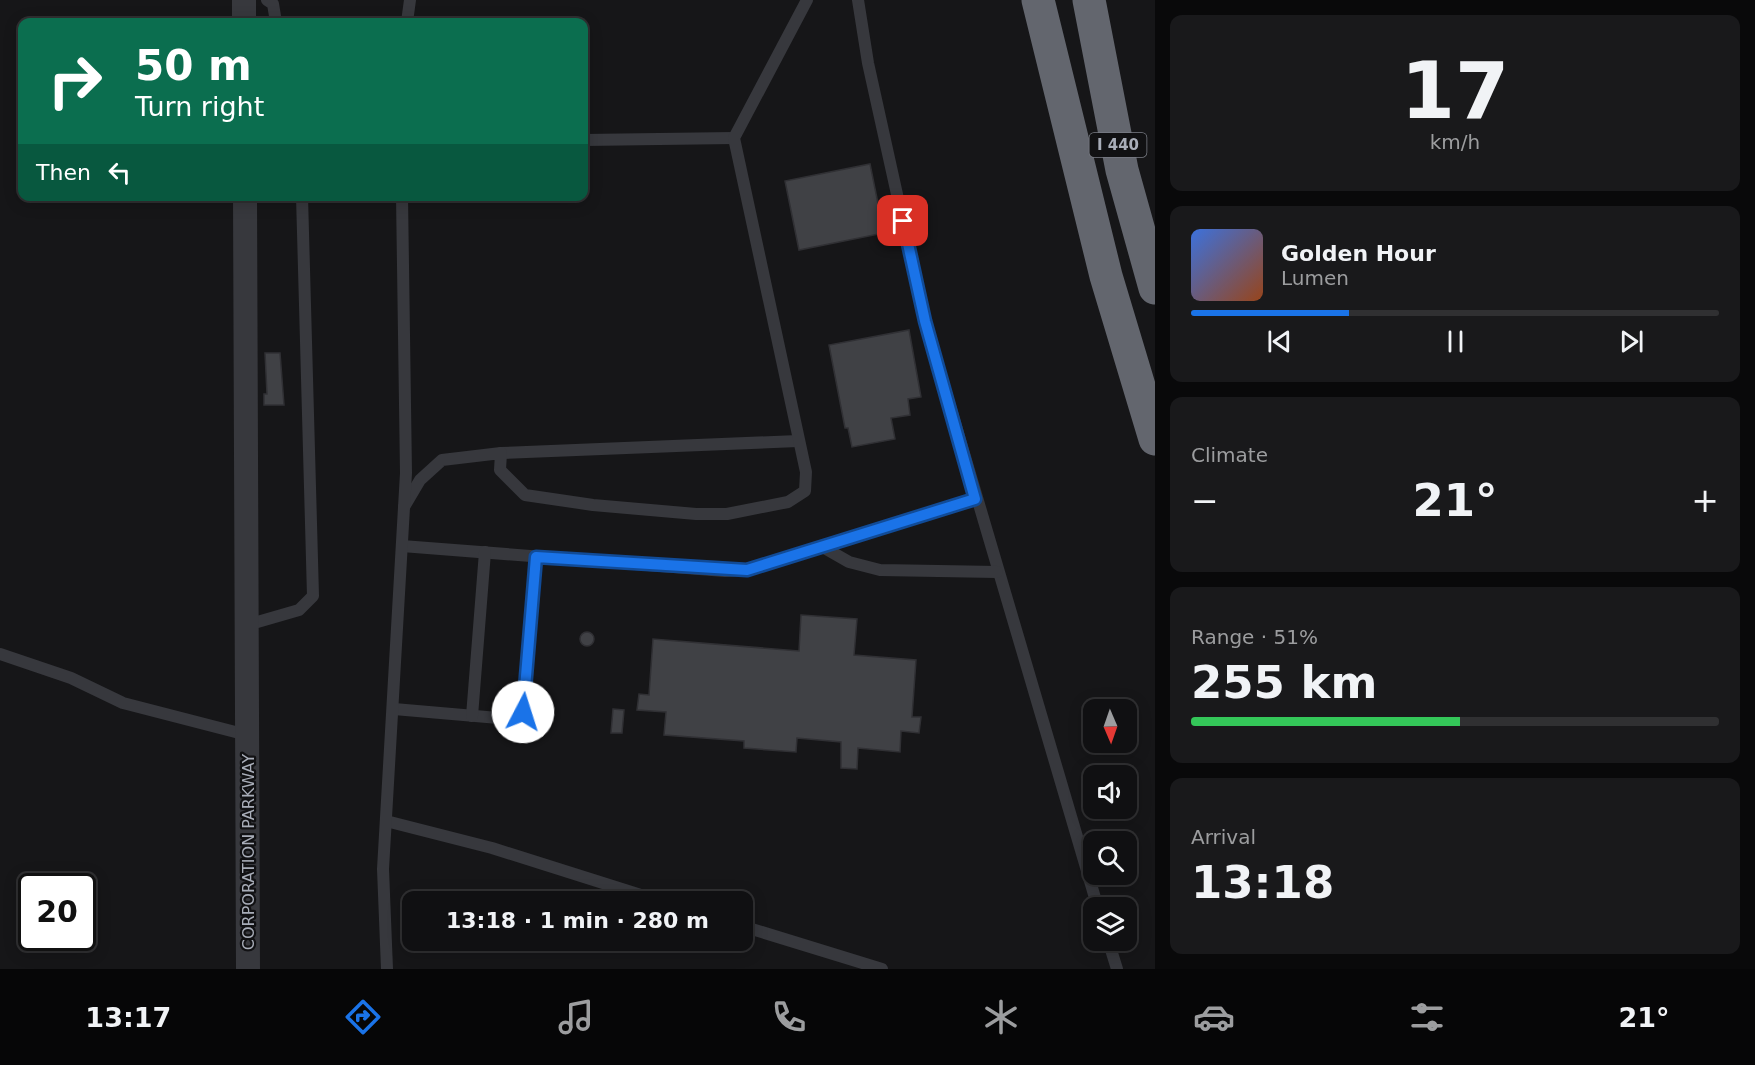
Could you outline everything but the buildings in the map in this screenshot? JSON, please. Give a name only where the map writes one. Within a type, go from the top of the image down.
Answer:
[{"type":"highway","points":[[1038,0],[1106,276],[1155,439]]},
{"type":"highway","name":"I 440","points":[[1089,0],[1122,170],[1155,288]]},
{"type":"street","points":[[244,0],[244,18]]},
{"type":"street","name":"CORPORATION PARKWAY","points":[[245,201],[248,969]]},
{"type":"lane","points":[[267,0],[273,4],[275,18]]},
{"type":"lane","points":[[408,18],[410,0]]},
{"type":"lane","points":[[501,453],[500,470],[525,495],[594,506],[727,514],[788,502],[805,491],[806,472],[734,138],[807,0]]},
{"type":"lane","points":[[858,0],[868,63],[925,321],[975,499],[1095,897]]},
{"type":"lane","points":[[588,140],[734,138]]},
{"type":"lane","points":[[247,625],[299,610],[313,596],[302,201]]},
{"type":"lane","points":[[387,969],[383,869],[404,507],[402,201]]},
{"type":"lane","points":[[404,507],[420,480],[442,460],[501,453],[798,441]]},
{"type":"lane","points":[[402,546],[736,571],[747,570],[975,499]]},
{"type":"lane","points":[[821,546],[849,562],[880,570],[997,572]]},
{"type":"lane","points":[[472,716],[484,552]]},
{"type":"lane","points":[[394,709],[510,719],[523,712],[536,557]]},
{"type":"lane","points":[[0,654],[71,678],[123,703],[247,735]]},
{"type":"lane","points":[[386,821],[492,848],[628,891]]},
{"type":"lane","points":[[753,929],[882,969]]},
{"type":"lane","points":[[1111,951],[1117,969]]},
{"type":"route","points":[[523,712],[536,557],[725,571],[747,570],[975,499],[925,321],[903,221]]}]
